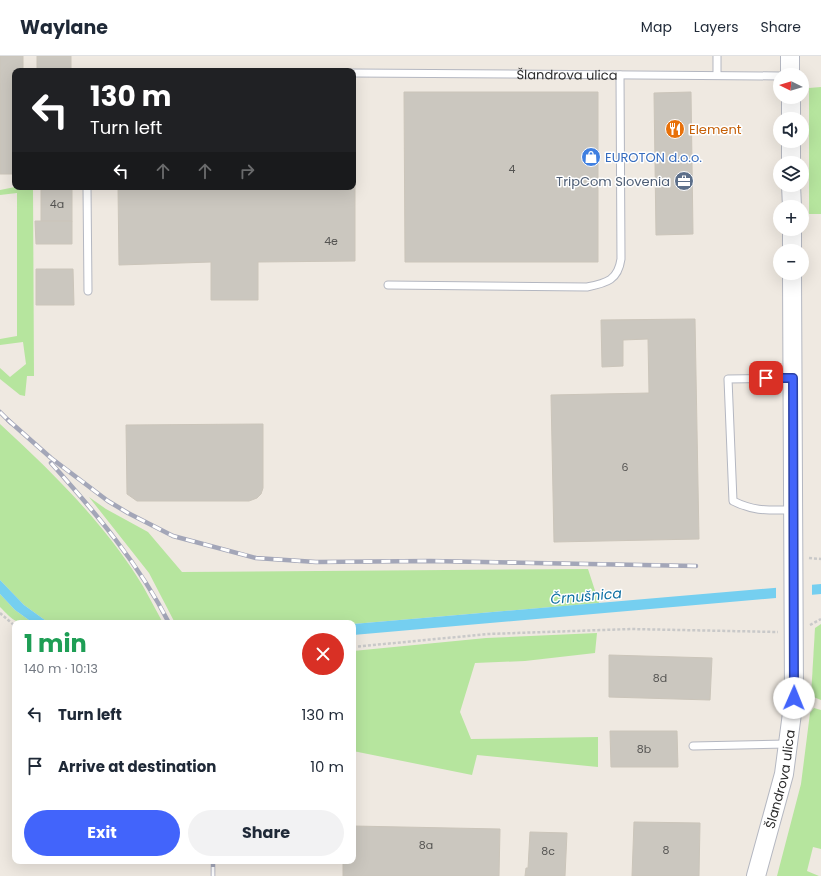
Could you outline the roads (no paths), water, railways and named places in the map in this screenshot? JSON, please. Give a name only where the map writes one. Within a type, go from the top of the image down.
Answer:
[{"type":"street","points":[[790,56],[790,68]]},
{"type":"street","name":"Šlandrova ulica","points":[[756,876],[784,774],[794,698],[795,629],[792,280]]},
{"type":"lane","points":[[717,56],[717,76]]},
{"type":"lane","name":"Šlandrova ulica","points":[[356,73],[773,76]]},
{"type":"lane","points":[[388,285],[587,287],[599,284],[615,277],[620,270],[621,259],[620,75]]},
{"type":"lane","points":[[87,190],[88,291]]},
{"type":"lane","points":[[793,378],[728,379],[733,502],[744,507],[762,511],[794,510]]},
{"type":"lane","points":[[693,746],[788,744]]},
{"type":"water","points":[[0,580],[24,605],[45,620],[29,620],[15,610],[0,594]]},
{"type":"water","name":"Črnušnica","points":[[821,584],[821,594],[356,635],[356,624]]},
{"type":"railway","points":[[0,412],[11,423]]},
{"type":"railway","points":[[8,420],[51,458],[108,501],[128,513],[173,536],[256,558],[316,562],[430,561],[696,566]]},
{"type":"railway","points":[[51,463],[84,500],[130,559],[167,620]]},
{"type":"railway","points":[[213,864],[213,876]]},
{"type":"place","name":"Element","points":[[675,129]]},
{"type":"place","name":"EUROTON d.o.o.","points":[[591,157]]},
{"type":"place","name":"TripCom Slovenia","points":[[684,181]]}]
